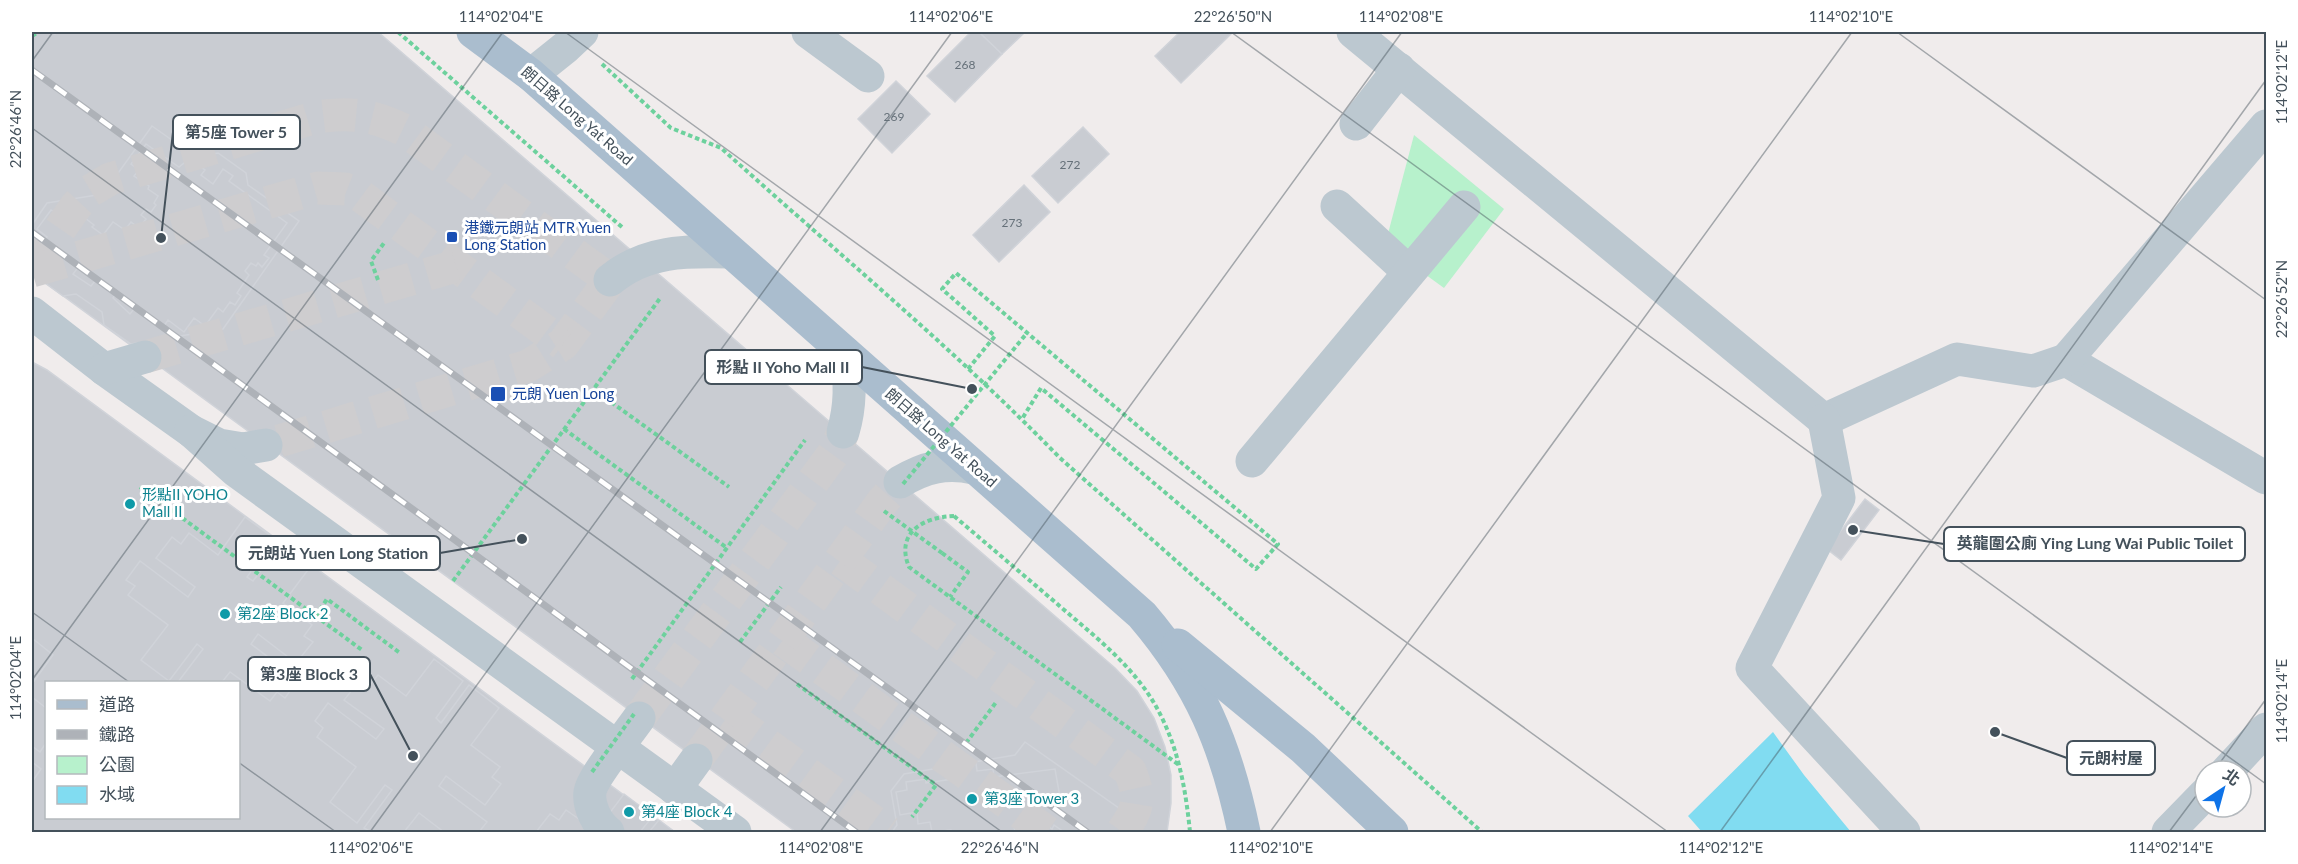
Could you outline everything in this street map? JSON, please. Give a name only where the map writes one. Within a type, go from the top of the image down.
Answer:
[{"type":"main road","name":"朗日路 Long Yat Road","points":[[473,32],[531,75],[1142,615],[1189,677],[1207,711],[1222,746],[1244,832]]},
{"type":"main road","points":[[1142,615],[1303,748],[1392,832]]},
{"type":"street","points":[[808,32],[867,76]]},
{"type":"street","points":[[1353,32],[1824,420],[1839,498],[1752,668],[1904,832]]},
{"type":"street","points":[[531,75],[578,35]]},
{"type":"street","points":[[1356,124],[1399,69]]},
{"type":"street","points":[[1824,420],[1957,359],[2033,371],[2067,360],[2266,126]]},
{"type":"street","points":[[1337,206],[1409,272]]},
{"type":"street","points":[[1252,460],[1464,207]]},
{"type":"street","points":[[610,280],[622,270],[640,261],[680,251],[730,252]]},
{"type":"street","points":[[32,313],[104,369],[191,431],[236,471],[735,832]]},
{"type":"street","points":[[843,432],[850,398],[850,374],[844,353]]},
{"type":"street","points":[[104,369],[145,357]]},
{"type":"street","points":[[2067,360],[2266,478]]},
{"type":"street","points":[[191,431],[219,445],[243,449],[266,444]]},
{"type":"street","points":[[902,483],[924,470],[940,465],[957,464],[974,468]]},
{"type":"street","points":[[608,832],[603,828],[591,807],[590,790],[637,716]]},
{"type":"street","points":[[2238,759],[2266,729]]},
{"type":"street","points":[[675,789],[696,760]]},
{"type":"street","points":[[2168,832],[2193,806]]},
{"type":"path","points":[[32,36],[38,32]]},
{"type":"path","points":[[398,32],[623,226],[624,232]]},
{"type":"path","points":[[578,35],[671,128],[721,148],[968,369],[1060,458],[1482,832]]},
{"type":"path","points":[[378,280],[371,261],[384,243]]},
{"type":"path","points":[[968,369],[995,336],[942,289],[956,273],[1278,544],[1256,569],[1041,388],[1022,419]]},
{"type":"path","points":[[430,612],[663,293]]},
{"type":"path","points":[[902,483],[1027,333]]},
{"type":"path","points":[[593,389],[729,487]]},
{"type":"path","points":[[488,399],[552,446]]},
{"type":"path","points":[[564,429],[727,548]]},
{"type":"path","points":[[629,683],[808,436]]},
{"type":"path","points":[[140,487],[362,650]]},
{"type":"path","points":[[884,511],[968,572],[950,597]]},
{"type":"path","points":[[1179,765],[909,567],[904,555],[905,543],[913,530],[925,521],[939,516],[953,515],[1119,656],[1142,685],[1162,717],[1179,765],[1185,787],[1190,832]]},
{"type":"path","points":[[740,642],[781,587]]},
{"type":"path","points":[[316,616],[327,599],[400,653]]},
{"type":"path","points":[[797,684],[936,785],[912,818]]},
{"type":"path","points":[[966,743],[997,700]]},
{"type":"path","points":[[592,772],[637,716]]},
{"type":"green space","points":[[1414,135],[1504,209],[1444,288],[1385,245]]},
{"type":"water","points":[[1773,732],[1804,775],[1851,832],[1702,832],[1688,816]]},
{"type":"building","name":"元朗 Yuen Long","points":[[32,32],[55,34],[59,32],[378,32],[1115,668],[1137,691],[1154,718],[1165,747],[1171,775],[1171,803],[1167,832],[796,832],[32,273]]},
{"type":"building","points":[[971,32],[979,32],[1002,54],[955,102],[927,76]]},
{"type":"building","points":[[979,32],[1025,32],[1002,54]]},
{"type":"building","points":[[1180,32],[1232,33],[1181,83],[1155,56]]},
{"type":"building","points":[[896,81],[930,114],[892,153],[858,119]]},
{"type":"building","points":[[152,126],[196,157],[218,153],[246,173],[248,185],[299,221],[223,329],[131,344],[104,325],[102,312],[76,294],[63,296],[41,280],[32,225],[47,203],[103,194]]},
{"type":"building","points":[[1083,127],[1109,154],[1058,203],[1032,176]]},
{"type":"building","points":[[146,144],[179,167],[189,159],[205,170],[201,175],[213,184],[223,169],[233,176],[229,181],[287,223],[264,255],[269,258],[262,267],[258,263],[256,266],[251,263],[245,271],[249,275],[237,293],[241,296],[235,305],[230,302],[223,312],[218,308],[205,326],[194,318],[184,332],[168,320],[164,326],[153,318],[151,321],[134,309],[130,314],[113,298],[117,292],[101,281],[99,284],[95,281],[91,286],[73,274],[80,265],[45,240],[47,237],[37,229],[51,210],[64,219],[72,208],[103,235],[113,222],[125,230],[131,222],[139,228],[146,219],[141,215],[146,209],[151,212],[158,196],[148,189],[149,186],[134,176],[139,170],[131,164]]},
{"type":"building","points":[[1024,185],[1050,212],[999,262],[973,235]]},
{"type":"building","name":"形點II YOHO Mall II","points":[[32,362],[47,370],[674,832],[32,832]]},
{"type":"building","points":[[1865,499],[1879,510],[1841,560],[1827,549]]},
{"type":"building","name":"第2座 Block 2","points":[[245,517],[275,539],[247,577],[253,581],[281,544],[311,566],[283,603],[312,625],[304,636],[313,642],[296,663],[258,634],[251,644],[298,680],[285,698],[277,692],[270,701],[230,672],[223,681],[179,681],[203,649],[197,644],[169,681],[141,660],[168,625],[128,595],[135,586],[126,580],[140,561],[188,597],[195,587],[156,558],[172,537],[181,544],[189,533],[218,555]]},
{"type":"building","points":[[32,638],[53,655],[32,684]]},
{"type":"building","points":[[434,659],[463,681],[436,718],[441,723],[469,685],[499,708],[471,745],[500,767],[492,777],[501,784],[485,805],[446,776],[439,786],[487,822],[479,832],[444,832],[419,813],[404,832],[371,832],[364,828],[392,790],[385,785],[357,823],[330,802],[356,767],[317,737],[323,728],[315,721],[328,703],[376,739],[384,729],[344,700],[361,679],[370,685],[378,675],[406,696]]},
{"type":"building","points":[[32,697],[45,707],[45,744],[40,752],[32,746]]},
{"type":"building","points":[[1025,742],[1123,811],[1127,832],[892,832],[897,825],[891,791],[904,774],[1015,755]]},
{"type":"building","points":[[32,762],[41,769],[32,782]]},
{"type":"building","name":"第3座 Tower 3","points":[[976,763],[977,771],[993,769],[994,777],[1055,769],[1060,797],[1035,801],[1037,811],[1030,812],[1031,823],[1014,826],[1015,832],[952,832],[951,830],[932,832],[930,822],[918,824],[917,812],[900,815],[896,792],[907,790],[906,782],[926,779],[926,783],[953,779],[953,775],[957,774],[956,766]]},
{"type":"building","name":"第4座 Block 4","points":[[624,794],[653,816],[640,832],[536,832],[550,814],[559,820],[566,810],[596,831]]},
{"type":"building","name":"第4座 Block 4","points":[[659,820],[675,832],[649,832]]},
{"type":"building","name":"第3座 Tower 3","points":[[1041,821],[1052,829],[1054,825],[1064,832],[1033,832]]},
{"type":"tunnel","points":[[32,269],[76,206],[90,191],[110,179],[317,117],[352,115],[372,118],[404,130],[610,280],[563,344],[528,366],[266,445]]},
{"type":"tunnel","points":[[32,271],[318,188],[345,189],[358,194],[563,344]]},
{"type":"tunnel","points":[[145,357],[456,266]]},
{"type":"tunnel","points":[[639,718],[836,450],[843,432]]},
{"type":"tunnel","points":[[696,760],[883,501],[900,482]]},
{"type":"tunnel","points":[[841,560],[1130,771],[1137,797],[1135,810],[1122,832]]},
{"type":"tunnel","points":[[783,640],[1047,832]]},
{"type":"tunnel","points":[[728,716],[888,832]]},
{"type":"railway","points":[[32,70],[1087,832]]},
{"type":"railway","points":[[32,232],[856,832]]},
{"type":"place","name":"港鐵元朗站 MTR Yuen Long Station","points":[[452,237]]},
{"type":"place","name":"第5座 Tower 5","points":[[161,238]]},
{"type":"place","name":"形點 II Yoho Mall II","points":[[972,389]]},
{"type":"place","name":"元朗 Yuen Long","points":[[498,394]]},
{"type":"place","name":"形點II YOHO Mall II","points":[[130,504]]},
{"type":"place","name":"英龍圍公廁 Ying Lung Wai Public Toilet","points":[[1853,530]]},
{"type":"place","name":"元朗站 Yuen Long Station","points":[[522,539]]},
{"type":"place","name":"第2座 Block 2","points":[[225,614]]},
{"type":"place","name":"元朗村屋","points":[[1995,732]]},
{"type":"place","name":"第3座 Block 3","points":[[413,756]]},
{"type":"place","name":"第3座 Tower 3","points":[[972,799]]},
{"type":"place","name":"第4座 Block 4","points":[[629,812]]}]
